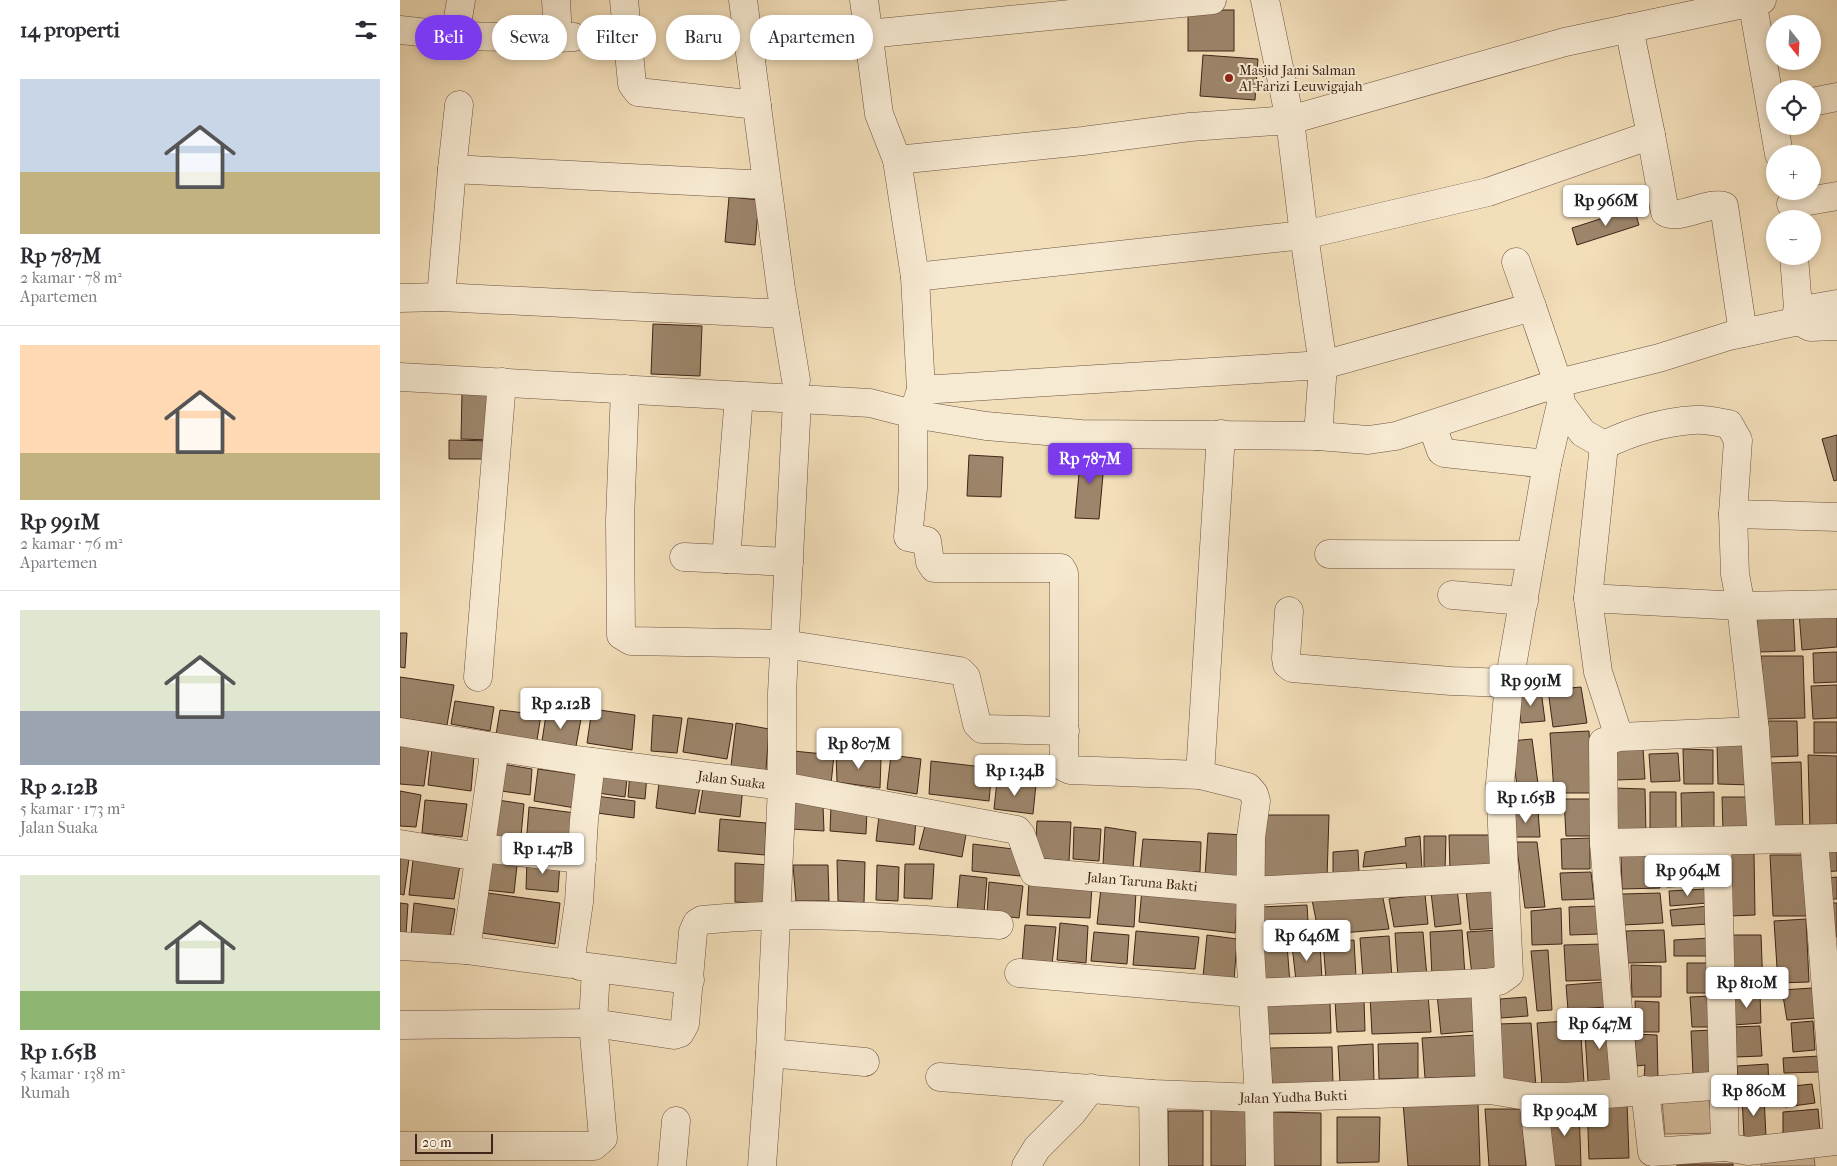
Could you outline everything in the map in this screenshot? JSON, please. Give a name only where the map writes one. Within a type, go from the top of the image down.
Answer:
[{"type":"street","points":[[459,15],[461,0]]},
{"type":"street","points":[[482,36],[566,38],[556,0]]},
{"type":"street","points":[[624,0],[632,84],[638,92],[757,105]]},
{"type":"street","points":[[743,0],[796,390],[784,644],[782,786],[770,1053],[762,1166]]},
{"type":"street","points":[[864,0],[866,15]]},
{"type":"street","points":[[873,34],[1212,0]]},
{"type":"street","points":[[1265,0],[1290,120],[1323,365],[1318,436]]},
{"type":"street","points":[[897,160],[1083,141],[1190,127],[1290,120],[1566,42],[1756,1],[1768,80]]},
{"type":"street","points":[[1629,28],[1665,212],[1676,214],[1716,205],[1724,206],[1743,333]]},
{"type":"street","points":[[400,30],[415,32]]},
{"type":"street","points":[[872,60],[879,114],[897,160],[915,277],[917,402],[912,488],[907,534],[910,539],[927,541],[931,565],[934,568],[1058,567],[1064,573],[1064,766],[1070,770],[1200,775],[1248,787],[1254,794],[1256,801],[1252,837],[1251,993],[1259,1098],[1260,1166]]},
{"type":"street","points":[[1821,100],[1837,97]]},
{"type":"street","points":[[440,297],[459,105]]},
{"type":"street","points":[[915,277],[1304,235],[1488,192],[1651,135]]},
{"type":"street","points":[[452,169],[767,185]]},
{"type":"street","points":[[1791,205],[1837,196]]},
{"type":"street","points":[[1516,262],[1560,393],[1583,434],[1604,445]]},
{"type":"street","points":[[1795,265],[1798,316],[1810,326],[1837,326]]},
{"type":"street","points":[[400,298],[440,297],[785,314]]},
{"type":"street","points":[[917,402],[986,426],[1081,434],[1318,436],[1368,440],[1396,436],[1465,412],[1560,393],[1659,358],[1837,304]]},
{"type":"street","points":[[400,377],[738,396],[796,390],[870,404],[917,402],[1323,365],[1532,307]]},
{"type":"street","points":[[478,677],[502,382]]},
{"type":"street","points":[[625,390],[620,520],[622,635],[624,638],[631,641],[784,644],[960,671],[966,677],[977,724],[982,729],[1065,732]]},
{"type":"street","points":[[1019,972],[1251,993],[1485,983],[1499,981],[1509,974],[1500,783],[1509,683],[1560,393]]},
{"type":"street","points":[[726,559],[738,396]]},
{"type":"street","points":[[1604,445],[1624,435],[1696,419],[1729,424],[1738,440],[1732,514],[1735,574],[1741,606],[1755,731],[1762,839]]},
{"type":"street","points":[[1432,425],[1440,451],[1444,453],[1547,464]]},
{"type":"street","points":[[1200,775],[1221,434]]},
{"type":"street","points":[[1604,445],[1588,598],[1598,672],[1619,737]]},
{"type":"street","points":[[1732,514],[1837,518]]},
{"type":"street","points":[[1329,554],[1531,555]]},
{"type":"street","points":[[684,557],[788,562]]},
{"type":"street","points":[[1452,595],[1524,601]]},
{"type":"street","points":[[1588,598],[1741,606],[1837,604]]},
{"type":"street","points":[[1289,612],[1286,658],[1287,664],[1292,668],[1451,681],[1509,683]]},
{"type":"street","points":[[1755,731],[1619,737],[1603,742],[1604,843],[1635,1091],[1652,1152],[1741,1155],[1837,1141]]},
{"type":"street","name":"Jalan Suaka","points":[[400,732],[591,762],[782,786],[1017,830],[1021,835],[1034,872]]},
{"type":"street","points":[[466,950],[495,747]]},
{"type":"street","points":[[570,964],[579,902],[584,820],[591,762]]},
{"type":"street","points":[[1604,843],[1717,842],[1825,838],[1837,1127]]},
{"type":"street","points":[[1717,842],[1725,1085],[1741,1155]]},
{"type":"street","points":[[400,844],[480,853],[582,859]]},
{"type":"street","name":"Jalan Taruna Bakti","points":[[1034,872],[1251,891],[1504,877]]},
{"type":"street","points":[[400,1025],[593,1023],[671,1036],[678,1034],[685,1024],[693,932],[697,923],[714,918],[775,916],[904,918],[999,925]]},
{"type":"street","points":[[400,946],[466,950],[596,969],[690,980]]},
{"type":"street","points":[[400,1146],[432,1156],[594,1146],[599,1144],[603,1138],[593,1023],[596,969]]},
{"type":"street","points":[[1485,983],[1490,1090]]},
{"type":"street","points":[[770,1053],[865,1062]]},
{"type":"street","name":"Jalan Yudha Bukti","points":[[940,1077],[1153,1094],[1259,1098],[1490,1090],[1532,1097],[1566,1097],[1725,1085]]},
{"type":"street","points":[[1026,1166],[1037,1148],[1072,1113],[1091,1088]]},
{"type":"street","points":[[1153,1094],[1154,1166]]},
{"type":"street","points":[[1532,1097],[1541,1166]]},
{"type":"street","points":[[672,1166],[676,1121]]},
{"type":"shaded area","points":[[1712,1099],[1714,1133],[1665,1134],[1662,1100]]},
{"type":"shaded area","points":[[1814,1156],[1815,1166],[1761,1166],[1761,1163]]},
{"type":"building","points":[[1188,10],[1234,10],[1234,51],[1188,51]]},
{"type":"building","name":"Masjid Jami Salman Al-Farizi Leuwigajah","points":[[1203,55],[1258,59],[1255,100],[1200,96]]},
{"type":"building","points":[[729,197],[759,200],[755,245],[725,242]]},
{"type":"building","points":[[1634,208],[1639,225],[1577,245],[1572,228]]},
{"type":"building","points":[[653,324],[702,326],[700,376],[651,374]]},
{"type":"building","points":[[462,392],[491,394],[491,440],[461,439]]},
{"type":"building","points":[[1837,435],[1837,480],[1834,481],[1822,439]]},
{"type":"building","points":[[449,440],[494,441],[491,459],[449,459]]},
{"type":"building","points":[[1081,451],[1105,453],[1099,519],[1075,518]]},
{"type":"building","points":[[969,455],[1003,457],[1001,497],[967,496]]},
{"type":"building","points":[[1793,609],[1795,651],[1759,652],[1756,610]]},
{"type":"building","points":[[1837,611],[1837,647],[1802,650],[1799,613]]},
{"type":"building","points":[[400,633],[407,633],[405,668],[400,667]]},
{"type":"building","points":[[1837,652],[1837,682],[1814,683],[1813,653]]},
{"type":"building","points":[[1761,656],[1803,656],[1805,718],[1766,719]]},
{"type":"building","points":[[400,677],[454,685],[447,725],[400,718]]},
{"type":"building","points":[[1837,685],[1837,718],[1813,719],[1811,686]]},
{"type":"building","points":[[1581,687],[1587,723],[1553,727],[1548,690]]},
{"type":"building","points":[[1541,690],[1545,721],[1521,723],[1518,693]]},
{"type":"building","points":[[455,701],[494,707],[490,731],[451,724]]},
{"type":"building","points":[[592,709],[635,715],[632,750],[587,743]]},
{"type":"building","points":[[500,710],[541,715],[537,740],[496,735]]},
{"type":"building","points":[[546,715],[581,719],[576,746],[542,741]]},
{"type":"building","points":[[653,715],[682,718],[677,753],[651,751]]},
{"type":"building","points":[[688,718],[733,724],[727,759],[683,752]]},
{"type":"building","points":[[1768,721],[1797,721],[1798,756],[1770,757]]},
{"type":"building","points":[[1814,722],[1837,722],[1837,753],[1814,753]]},
{"type":"building","points":[[736,723],[769,729],[766,770],[731,766]]},
{"type":"building","points":[[1589,731],[1592,793],[1554,793],[1550,733]]},
{"type":"building","points":[[1532,739],[1541,806],[1520,808],[1511,741]]},
{"type":"building","points":[[1717,744],[1750,744],[1752,785],[1718,784]]},
{"type":"building","points":[[400,745],[429,748],[424,786],[400,784]]},
{"type":"building","points":[[1643,748],[1645,779],[1616,780],[1613,749]]},
{"type":"building","points":[[432,749],[474,756],[471,791],[428,785]]},
{"type":"building","points":[[1683,749],[1713,750],[1713,784],[1684,784]]},
{"type":"building","points":[[793,751],[834,755],[831,784],[791,780]]},
{"type":"building","points":[[836,753],[881,759],[880,788],[837,782]]},
{"type":"building","points":[[1678,753],[1680,781],[1651,782],[1649,754]]},
{"type":"building","points":[[891,755],[921,759],[917,794],[887,789]]},
{"type":"building","points":[[1808,755],[1837,756],[1837,831],[1810,831]]},
{"type":"building","points":[[931,761],[992,768],[989,801],[929,794]]},
{"type":"building","points":[[1801,762],[1803,831],[1772,831],[1770,763]]},
{"type":"building","points":[[496,763],[532,769],[530,795],[494,790]]},
{"type":"building","points":[[600,766],[628,770],[625,797],[598,793]]},
{"type":"building","points":[[538,769],[580,775],[575,808],[534,801]]},
{"type":"building","points":[[630,772],[647,775],[645,799],[628,797]]},
{"type":"building","points":[[660,774],[701,781],[695,814],[656,808]]},
{"type":"building","points":[[997,781],[1036,784],[1033,814],[994,809]]},
{"type":"building","points":[[704,782],[743,787],[740,817],[699,812]]},
{"type":"building","points":[[1614,788],[1645,789],[1646,834],[1613,832]]},
{"type":"building","points":[[400,791],[421,795],[416,827],[400,826]]},
{"type":"building","points":[[1650,792],[1676,792],[1676,835],[1650,834]]},
{"type":"building","points":[[1714,792],[1714,833],[1682,833],[1681,793]]},
{"type":"building","points":[[596,796],[635,801],[634,818],[597,813]]},
{"type":"building","points":[[1722,797],[1748,797],[1750,831],[1723,832]]},
{"type":"building","points":[[491,799],[524,804],[520,847],[486,843]]},
{"type":"building","points":[[1564,799],[1591,799],[1592,836],[1566,836]]},
{"type":"building","points":[[425,800],[467,804],[462,837],[422,833]]},
{"type":"building","points":[[791,802],[823,806],[824,831],[791,829]]},
{"type":"building","points":[[831,805],[867,809],[866,834],[830,831]]},
{"type":"building","points":[[529,807],[575,813],[570,851],[526,846]]},
{"type":"building","points":[[1538,811],[1540,837],[1515,837],[1512,812]]},
{"type":"building","points":[[1261,815],[1329,815],[1327,878],[1258,880]]},
{"type":"building","points":[[879,816],[916,820],[914,845],[876,841]]},
{"type":"building","points":[[720,819],[766,823],[765,855],[718,851]]},
{"type":"building","points":[[1037,821],[1071,822],[1069,861],[1035,858]]},
{"type":"building","points":[[926,822],[967,829],[962,857],[919,849]]},
{"type":"building","points":[[1074,827],[1101,829],[1099,861],[1073,859]]},
{"type":"building","points":[[1105,827],[1136,832],[1133,868],[1103,865]]},
{"type":"building","points":[[1208,833],[1244,835],[1240,879],[1205,876]]},
{"type":"building","points":[[1449,835],[1492,835],[1493,870],[1450,871]]},
{"type":"building","points":[[1420,836],[1422,869],[1407,871],[1406,863],[1363,867],[1365,852],[1406,846],[1405,838]]},
{"type":"building","points":[[1424,836],[1446,836],[1445,871],[1424,871]]},
{"type":"building","points":[[1590,838],[1590,869],[1562,869],[1561,839]]},
{"type":"building","points":[[1143,839],[1201,842],[1200,872],[1140,869]]},
{"type":"building","points":[[1516,842],[1537,842],[1545,907],[1525,908]]},
{"type":"building","points":[[973,844],[1021,850],[1020,876],[972,871]]},
{"type":"building","points":[[1823,849],[1837,849],[1837,871],[1822,872]]},
{"type":"building","points":[[1358,850],[1359,873],[1333,875],[1333,852]]},
{"type":"building","points":[[489,853],[518,856],[514,893],[485,890]]},
{"type":"building","points":[[1754,853],[1755,915],[1729,916],[1729,854]]},
{"type":"building","points":[[1665,854],[1704,854],[1705,885],[1667,887]]},
{"type":"building","points":[[1621,855],[1659,856],[1660,888],[1622,889]]},
{"type":"building","points":[[1770,855],[1806,855],[1808,916],[1773,916]]},
{"type":"building","points":[[400,857],[409,859],[404,895],[400,894]]},
{"type":"building","points":[[527,859],[560,862],[558,892],[526,889]]},
{"type":"building","points":[[413,860],[460,865],[454,899],[409,895]]},
{"type":"building","points":[[837,860],[865,862],[864,903],[838,901]]},
{"type":"building","points":[[735,863],[772,865],[773,904],[735,902]]},
{"type":"building","points":[[905,864],[934,864],[932,899],[904,898]]},
{"type":"building","points":[[793,865],[828,865],[829,901],[796,901]]},
{"type":"building","points":[[877,865],[899,867],[898,901],[876,900]]},
{"type":"building","points":[[1591,872],[1594,899],[1562,900],[1560,873]]},
{"type":"building","points":[[960,875],[987,878],[984,913],[957,911]]},
{"type":"building","points":[[1837,877],[1837,899],[1829,899],[1827,878]]},
{"type":"building","points":[[989,882],[1023,886],[1019,918],[987,914]]},
{"type":"building","points":[[1029,882],[1092,885],[1090,918],[1027,915]]},
{"type":"building","points":[[1101,888],[1136,892],[1134,927],[1097,924]]},
{"type":"building","points":[[1457,888],[1461,924],[1435,927],[1431,892]]},
{"type":"building","points":[[1497,888],[1500,928],[1470,930],[1466,890]]},
{"type":"building","points":[[1142,889],[1238,899],[1235,933],[1139,922]]},
{"type":"building","points":[[1706,889],[1708,903],[1670,906],[1669,891]]},
{"type":"building","points":[[488,893],[560,903],[555,944],[482,933]]},
{"type":"building","points":[[1382,893],[1389,929],[1319,935],[1312,900]]},
{"type":"building","points":[[1660,893],[1663,923],[1623,925],[1622,894]]},
{"type":"building","points":[[1425,894],[1428,924],[1394,927],[1389,899]]},
{"type":"building","points":[[400,903],[408,904],[406,934],[400,934]]},
{"type":"building","points":[[414,903],[455,909],[449,942],[411,935]]},
{"type":"building","points":[[1827,903],[1837,903],[1837,937],[1830,937]]},
{"type":"building","points":[[1307,905],[1309,937],[1263,940],[1260,907]]},
{"type":"building","points":[[1600,906],[1600,934],[1570,935],[1569,907]]},
{"type":"building","points":[[1708,906],[1710,924],[1672,926],[1670,910]]},
{"type":"building","points":[[1561,908],[1562,944],[1532,945],[1531,911]]},
{"type":"building","points":[[1806,919],[1809,982],[1778,983],[1774,921]]},
{"type":"building","points":[[1060,923],[1088,926],[1086,963],[1057,960]]},
{"type":"building","points":[[1025,925],[1056,927],[1052,965],[1022,963]]},
{"type":"building","points":[[1462,930],[1465,976],[1432,977],[1430,932]]},
{"type":"building","points":[[1499,930],[1502,973],[1472,975],[1467,932]]},
{"type":"building","points":[[1664,930],[1666,962],[1628,963],[1626,931]]},
{"type":"building","points":[[1136,931],[1199,937],[1195,969],[1133,965]]},
{"type":"building","points":[[1094,932],[1129,935],[1127,964],[1091,961]]},
{"type":"building","points":[[1423,932],[1427,977],[1398,978],[1395,933]]},
{"type":"building","points":[[1207,935],[1237,939],[1234,981],[1203,977]]},
{"type":"building","points":[[1729,935],[1761,935],[1763,989],[1731,990]]},
{"type":"building","points":[[1389,936],[1392,978],[1363,979],[1360,938]]},
{"type":"building","points":[[1711,938],[1712,956],[1674,956],[1674,940]]},
{"type":"building","points":[[1354,940],[1356,977],[1326,979],[1323,942]]},
{"type":"building","points":[[1287,944],[1290,984],[1258,985],[1256,946]]},
{"type":"building","points":[[1320,944],[1322,980],[1296,981],[1292,945]]},
{"type":"building","points":[[1602,944],[1603,980],[1566,981],[1564,945]]},
{"type":"building","points":[[1548,950],[1552,1010],[1537,1011],[1531,951]]},
{"type":"building","points":[[1687,963],[1711,963],[1712,993],[1687,993]]},
{"type":"building","points":[[1631,965],[1661,966],[1661,997],[1632,997]]},
{"type":"building","points":[[1604,982],[1605,1007],[1568,1010],[1566,985]]},
{"type":"building","points":[[1812,988],[1817,1018],[1787,1020],[1782,990]]},
{"type":"building","points":[[1475,991],[1477,1031],[1441,1034],[1437,994]]},
{"type":"building","points":[[1760,993],[1761,1023],[1734,1025],[1733,994]]},
{"type":"building","points":[[1428,994],[1431,1032],[1372,1034],[1370,996]]},
{"type":"building","points":[[1711,996],[1712,1027],[1692,1027],[1690,997]]},
{"type":"building","points":[[1526,997],[1528,1016],[1501,1018],[1500,999]]},
{"type":"building","points":[[1364,999],[1365,1031],[1337,1032],[1335,1001]]},
{"type":"building","points":[[1635,1001],[1659,1002],[1659,1032],[1636,1032]]},
{"type":"building","points":[[1263,1003],[1330,1003],[1331,1033],[1264,1034]]},
{"type":"building","points":[[1584,1018],[1612,1018],[1616,1080],[1588,1082]]},
{"type":"building","points":[[1580,1020],[1584,1083],[1542,1085],[1537,1023]]},
{"type":"building","points":[[1813,1021],[1815,1050],[1793,1052],[1791,1023]]},
{"type":"building","points":[[1531,1023],[1536,1087],[1502,1088],[1497,1024]]},
{"type":"building","points":[[1760,1026],[1762,1056],[1735,1057],[1733,1027]]},
{"type":"building","points":[[1713,1030],[1714,1074],[1693,1075],[1691,1031]]},
{"type":"building","points":[[1634,1034],[1657,1035],[1658,1079],[1644,1079],[1645,1065],[1637,1066]]},
{"type":"building","points":[[1477,1035],[1479,1076],[1425,1078],[1422,1038]]},
{"type":"building","points":[[1418,1043],[1418,1078],[1379,1079],[1378,1044]]},
{"type":"building","points":[[1373,1044],[1374,1082],[1340,1083],[1338,1046]]},
{"type":"building","points":[[1332,1047],[1333,1085],[1272,1086],[1270,1048]]},
{"type":"building","points":[[1820,1056],[1821,1072],[1784,1073],[1783,1058]]},
{"type":"building","points":[[1768,1064],[1769,1092],[1739,1094],[1737,1066]]},
{"type":"building","points":[[1812,1084],[1815,1103],[1785,1107],[1784,1087]]},
{"type":"building","points":[[1764,1096],[1766,1137],[1744,1137],[1742,1097]]},
{"type":"building","points":[[1627,1101],[1629,1158],[1589,1159],[1587,1102]]},
{"type":"building","points":[[1403,1102],[1478,1103],[1480,1166],[1408,1166]]},
{"type":"building","points":[[1246,1106],[1246,1166],[1211,1166],[1211,1107]]},
{"type":"building","points":[[1579,1107],[1581,1166],[1551,1166],[1549,1108]]},
{"type":"building","points":[[1485,1109],[1521,1109],[1526,1166],[1489,1166]]},
{"type":"building","points":[[1818,1109],[1820,1131],[1783,1134],[1783,1112]]},
{"type":"building","points":[[1168,1111],[1203,1111],[1203,1166],[1168,1166]]},
{"type":"building","points":[[1267,1112],[1321,1113],[1321,1166],[1267,1166]]},
{"type":"building","points":[[1337,1117],[1380,1117],[1379,1162],[1337,1163]]},
{"type":"building","points":[[1677,1164],[1733,1164],[1733,1166],[1677,1166]]},
{"type":"place","name":"Masjid Jami Salman Al-Farizi Leuwigajah","points":[[1229,78]]}]
